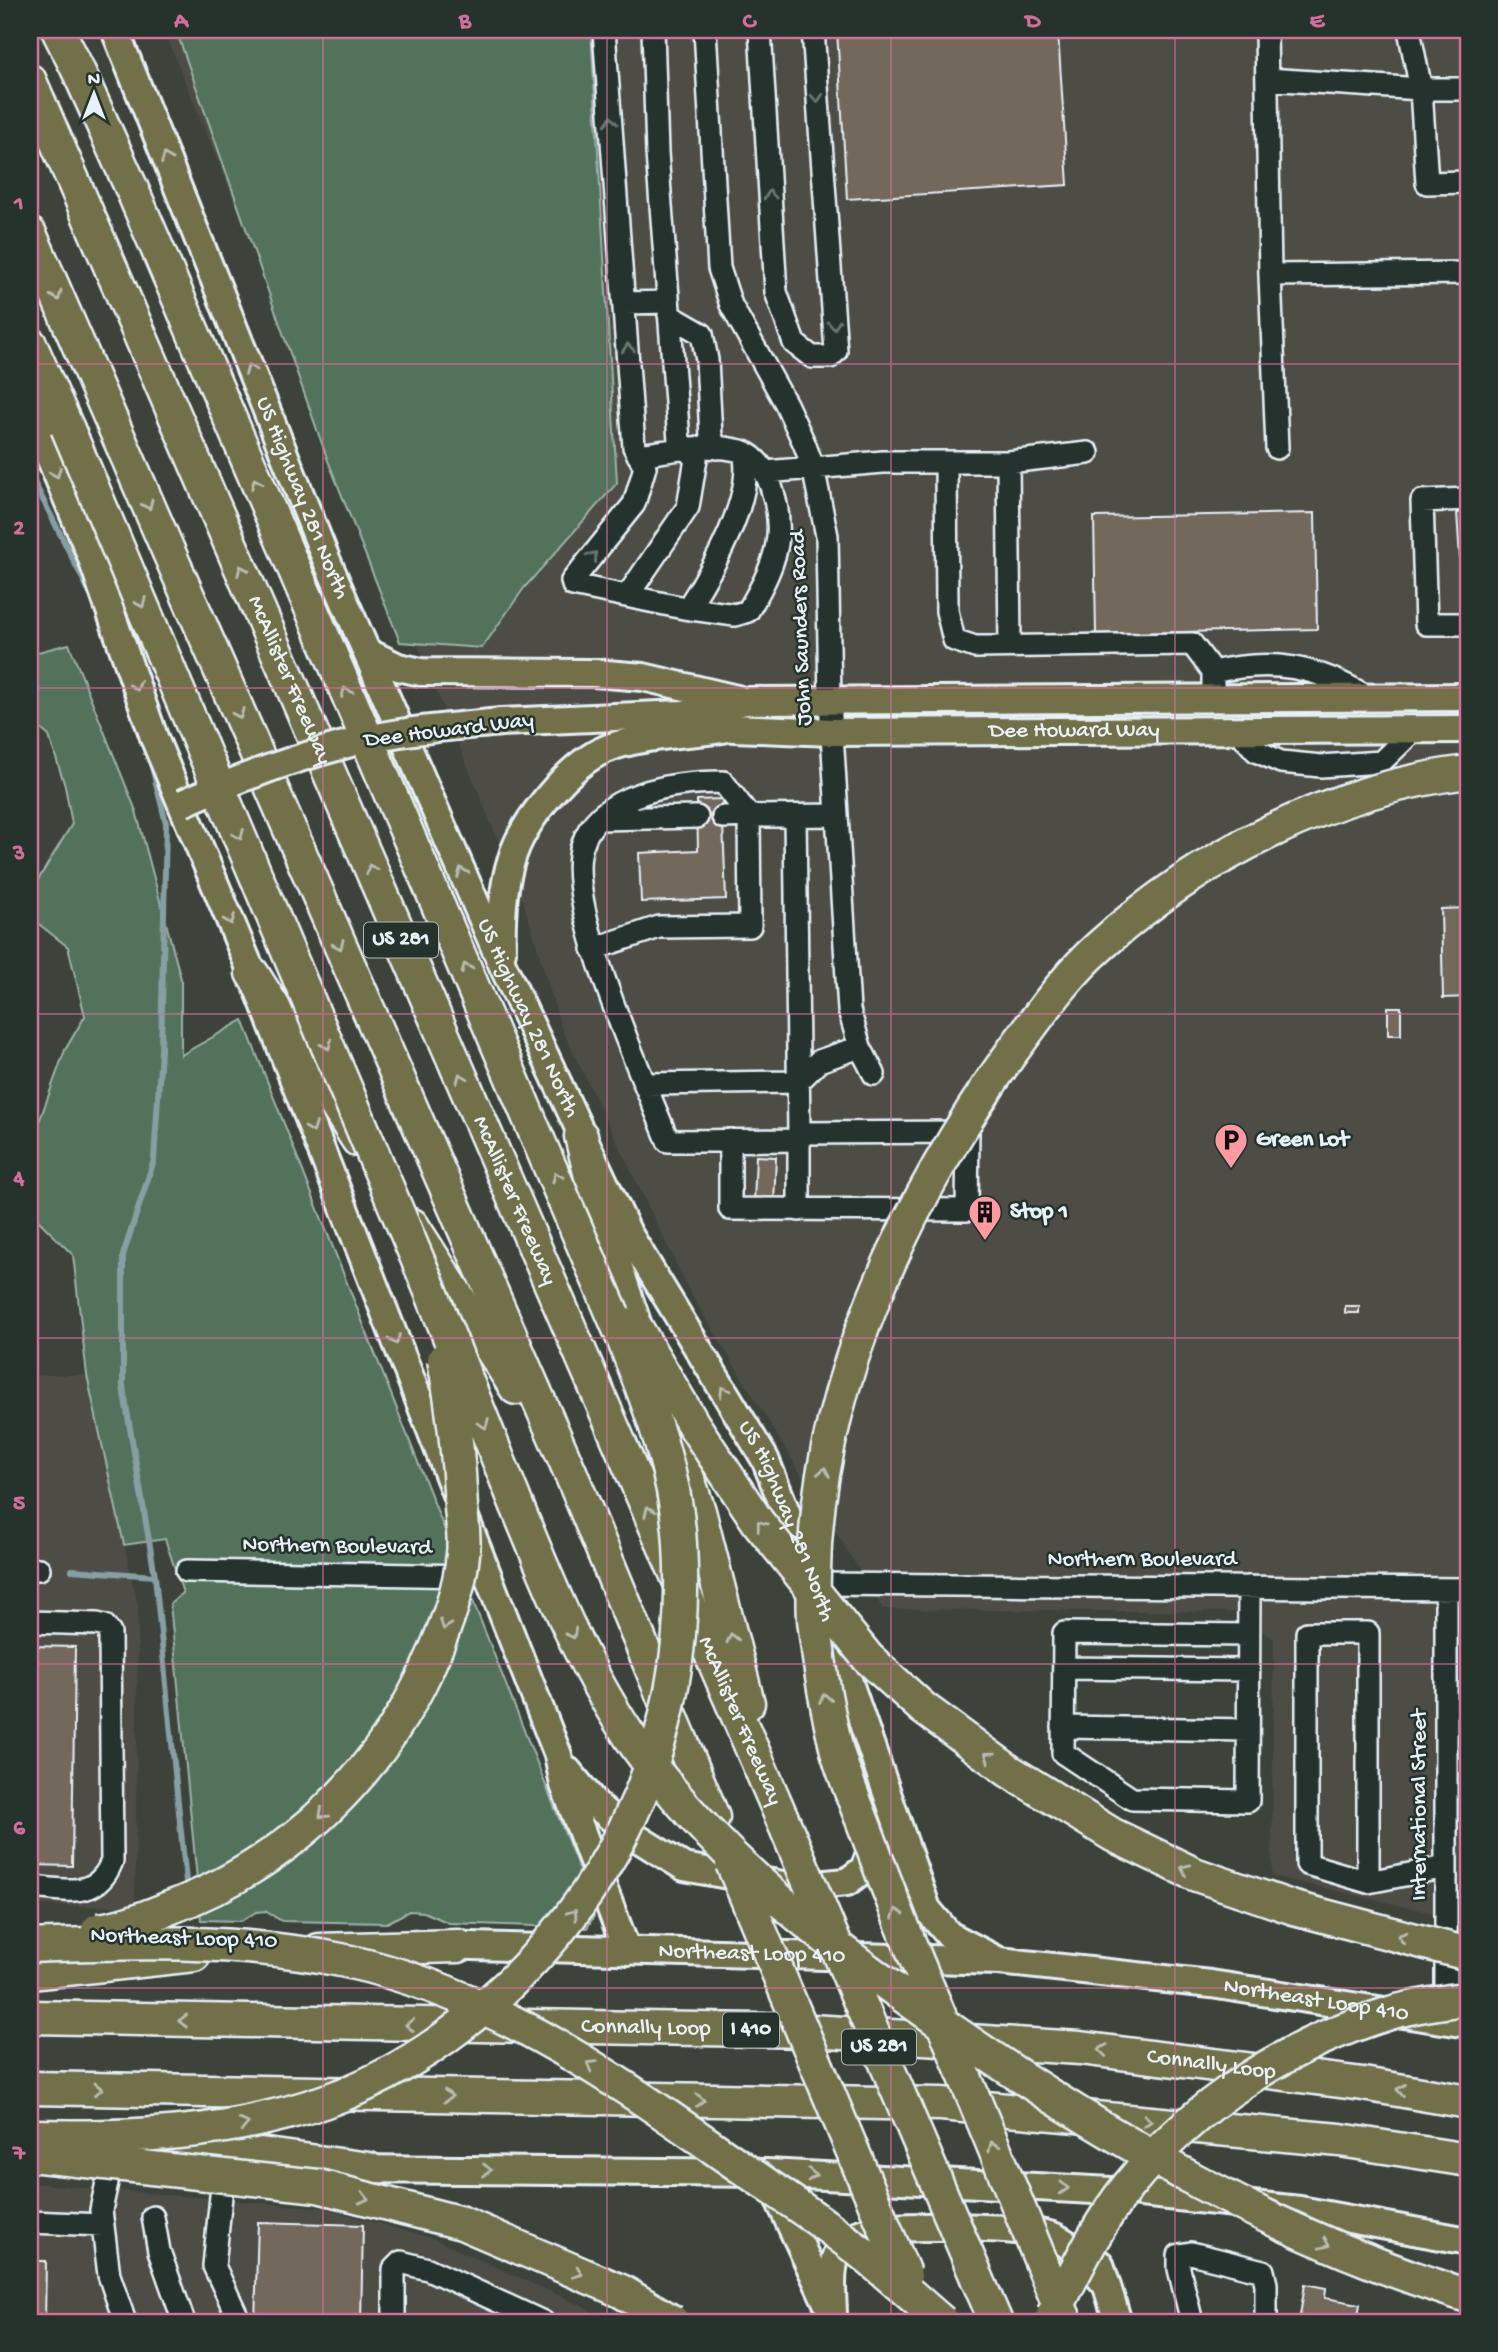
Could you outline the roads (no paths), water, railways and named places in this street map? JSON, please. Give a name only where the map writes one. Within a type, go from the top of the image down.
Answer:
[{"type":"highway","points":[[30,2136],[138,2137],[221,2129],[287,2113],[355,2089],[447,2037],[499,1994],[552,1943],[605,1866],[645,1784],[667,1711],[681,1610],[680,1544],[671,1482],[655,1421],[584,1239],[215,389],[131,187],[58,30]]},
{"type":"highway","name":"McAllister Freeway","points":[[30,81],[777,1808],[996,2322]]},
{"type":"highway","name":"US 281","points":[[30,234],[571,1474],[926,2322]]},
{"type":"highway","points":[[30,344],[431,1293],[559,1611],[637,1746],[707,1833],[780,1902],[901,1996],[1010,2071],[1100,2127],[1261,2215],[1350,2255],[1468,2296]]},
{"type":"highway","points":[[1066,2322],[899,1918],[839,1757],[826,1704],[814,1621],[815,1523],[834,1412],[873,1303],[915,1212],[971,1110],[1035,1020],[1095,949],[1150,903],[1245,845],[1338,803],[1403,785],[1468,772]]},
{"type":"highway","points":[[252,973],[571,1474]]},
{"type":"highway","points":[[581,1136],[607,1242],[699,1511],[777,1808]]},
{"type":"highway","points":[[584,1239],[693,1424],[758,1522],[868,1658],[923,1708],[1009,1771],[1113,1835],[1194,1874],[1294,1908],[1468,1954]]},
{"type":"highway","points":[[30,1937],[132,1922],[227,1884],[283,1847],[339,1800],[392,1734],[425,1676],[444,1630],[458,1587],[464,1552],[460,1471],[450,1388],[431,1293]]},
{"type":"highway","points":[[30,1946],[144,1942],[241,1944],[346,1961],[428,1984],[529,2028],[618,2081],[857,2249],[943,2322]]},
{"type":"highway","points":[[30,1973],[185,1955],[458,1946]]},
{"type":"highway","points":[[1049,2322],[1076,2270],[1127,2187],[1174,2137],[1235,2084],[1320,2038],[1392,2012],[1468,1998]]},
{"type":"highway","name":"Connally Loop","points":[[30,2017],[812,2031],[1080,2048],[1336,2080],[1468,2102]]},
{"type":"highway","points":[[30,2088],[941,2104],[1340,2140],[1468,2160]]},
{"type":"highway","points":[[30,2125],[369,2169]]},
{"type":"highway","points":[[30,2155],[318,2186],[436,2216],[461,2223],[621,2291],[673,2322]]},
{"type":"main road","name":"US Highway 281 North","points":[[115,30],[324,554],[502,964],[628,1233],[765,1459],[815,1584],[927,1909],[949,1935],[999,1961]]},
{"type":"main road","points":[[30,410],[90,553],[155,740],[252,973],[558,1755],[564,1785],[627,1951]]},
{"type":"main road","points":[[367,652],[398,667],[421,672],[594,673],[643,677],[746,701]]},
{"type":"main road","name":"Dee Howard Way","points":[[183,803],[278,765],[353,743],[413,731],[501,722],[683,714],[746,701],[1468,697]]},
{"type":"main road","name":"Dee Howard Way","points":[[683,714],[733,728],[832,732],[1468,729]]},
{"type":"main road","points":[[1417,729],[1468,714]]},
{"type":"main road","points":[[502,964],[501,913],[511,859],[535,815],[565,775],[606,749],[733,728]]},
{"type":"main road","points":[[558,1755],[596,1805],[655,1852],[684,1867],[794,1887],[848,1882],[864,1869],[881,1828],[866,1738]]},
{"type":"main road","name":"Northeast Loop 410","points":[[30,1937],[999,1961],[1211,1984],[1457,2022]]},
{"type":"main road","points":[[30,2163],[766,2172],[1131,2192],[1300,2210],[1468,2241]]},
{"type":"main road","points":[[766,2172],[835,2319]]},
{"type":"main road","points":[[1118,2322],[1102,2280],[1094,2236],[1102,2214],[1131,2192]]},
{"type":"main road","points":[[835,2319],[834,2261],[843,2244],[863,2232],[893,2228],[1024,2230],[1054,2236],[1078,2251],[1102,2280]]},
{"type":"street","points":[[604,30],[634,447],[638,455],[645,467],[634,504],[572,581],[573,585],[684,608],[735,615],[748,611],[762,587],[778,535],[766,472],[744,452],[717,447],[638,455]]},
{"type":"street","points":[[628,595],[688,507],[696,458],[679,441],[657,153],[653,30]]},
{"type":"street","name":"John Saunders Road","points":[[705,30],[719,268],[731,304],[786,404],[813,467],[827,536],[830,701],[849,1010],[860,1047],[874,1074]]},
{"type":"street","points":[[760,30],[776,292],[794,343],[812,357],[830,357],[836,351],[813,30]]},
{"type":"street","points":[[1266,30],[1270,275],[1277,448]]},
{"type":"street","points":[[1409,30],[1421,89],[1427,183],[1468,182]]},
{"type":"street","points":[[1267,79],[1421,89],[1468,89]]},
{"type":"street","points":[[1270,275],[1468,273]]},
{"type":"street","points":[[625,303],[669,308],[702,334],[707,360],[711,437],[717,447]]},
{"type":"street","points":[[684,608],[694,598],[727,537],[744,483],[744,452]]},
{"type":"street","points":[[766,472],[813,467],[1008,462],[1088,453]]},
{"type":"street","points":[[946,462],[947,611],[954,640],[975,648],[1192,643],[1213,672],[1210,730]]},
{"type":"street","points":[[1008,462],[1010,646]]},
{"type":"street","points":[[1468,499],[1422,500],[1426,624],[1468,624]]},
{"type":"street","points":[[1213,672],[1237,666],[1299,667],[1337,678],[1369,698]]},
{"type":"street","points":[[1237,729],[1256,751],[1269,757],[1281,762],[1321,766],[1381,762],[1417,729]]},
{"type":"street","points":[[593,949],[659,927],[750,926],[749,816],[723,782],[692,782],[642,792],[597,819],[581,846],[581,887],[593,949],[668,1141],[968,1132],[967,1210],[730,1209],[730,1140]]},
{"type":"street","points":[[723,817],[837,815]]},
{"type":"street","points":[[795,816],[799,1210]]},
{"type":"street","points":[[597,819],[697,817]]},
{"type":"street","points":[[645,1084],[798,1082],[820,1061],[860,1047]]},
{"type":"street","name":"Northern Boulevard","points":[[187,1571],[486,1576]]},
{"type":"street","name":"Northern Boulevard","points":[[815,1584],[1468,1589]]},
{"type":"street","points":[[1248,1635],[1064,1633],[1063,1753],[1132,1799],[1248,1801],[1249,1587]]},
{"type":"street","name":"International Street","points":[[1446,1589],[1446,1867],[1457,2022]]},
{"type":"street","points":[[30,1622],[97,1623],[105,1626],[110,1633],[112,1861],[106,1878],[87,1890],[30,1887]]},
{"type":"street","points":[[1368,1882],[1368,1633],[1307,1633],[1307,1864],[1368,1882],[1446,1867]]},
{"type":"street","points":[[1064,1668],[1248,1670]]},
{"type":"street","points":[[1063,1727],[1248,1730]]},
{"type":"street","points":[[111,2164],[101,2210],[109,2275],[125,2322]]},
{"type":"street","points":[[224,2166],[214,2266],[240,2322]]},
{"type":"street","points":[[153,2217],[159,2251],[184,2322]]},
{"type":"street","points":[[30,2222],[103,2225]]},
{"type":"street","points":[[1192,2322],[1179,2269],[1179,2255],[1191,2253],[1263,2271],[1266,2284],[1266,2322]]},
{"type":"street","points":[[394,2322],[394,2269],[401,2262],[428,2269],[542,2322]]},
{"type":"waterway","points":[[30,474],[92,597]]},
{"type":"waterway","points":[[150,759],[166,823],[161,1050],[154,1160],[123,1255],[123,1387],[155,1576],[187,1891]]},
{"type":"waterway","points":[[72,1570],[155,1576]]},
{"type":"place","name":"Green Lot","points":[[1231,1170]]},
{"type":"place","name":"Stop 1","points":[[985,1242]]}]
